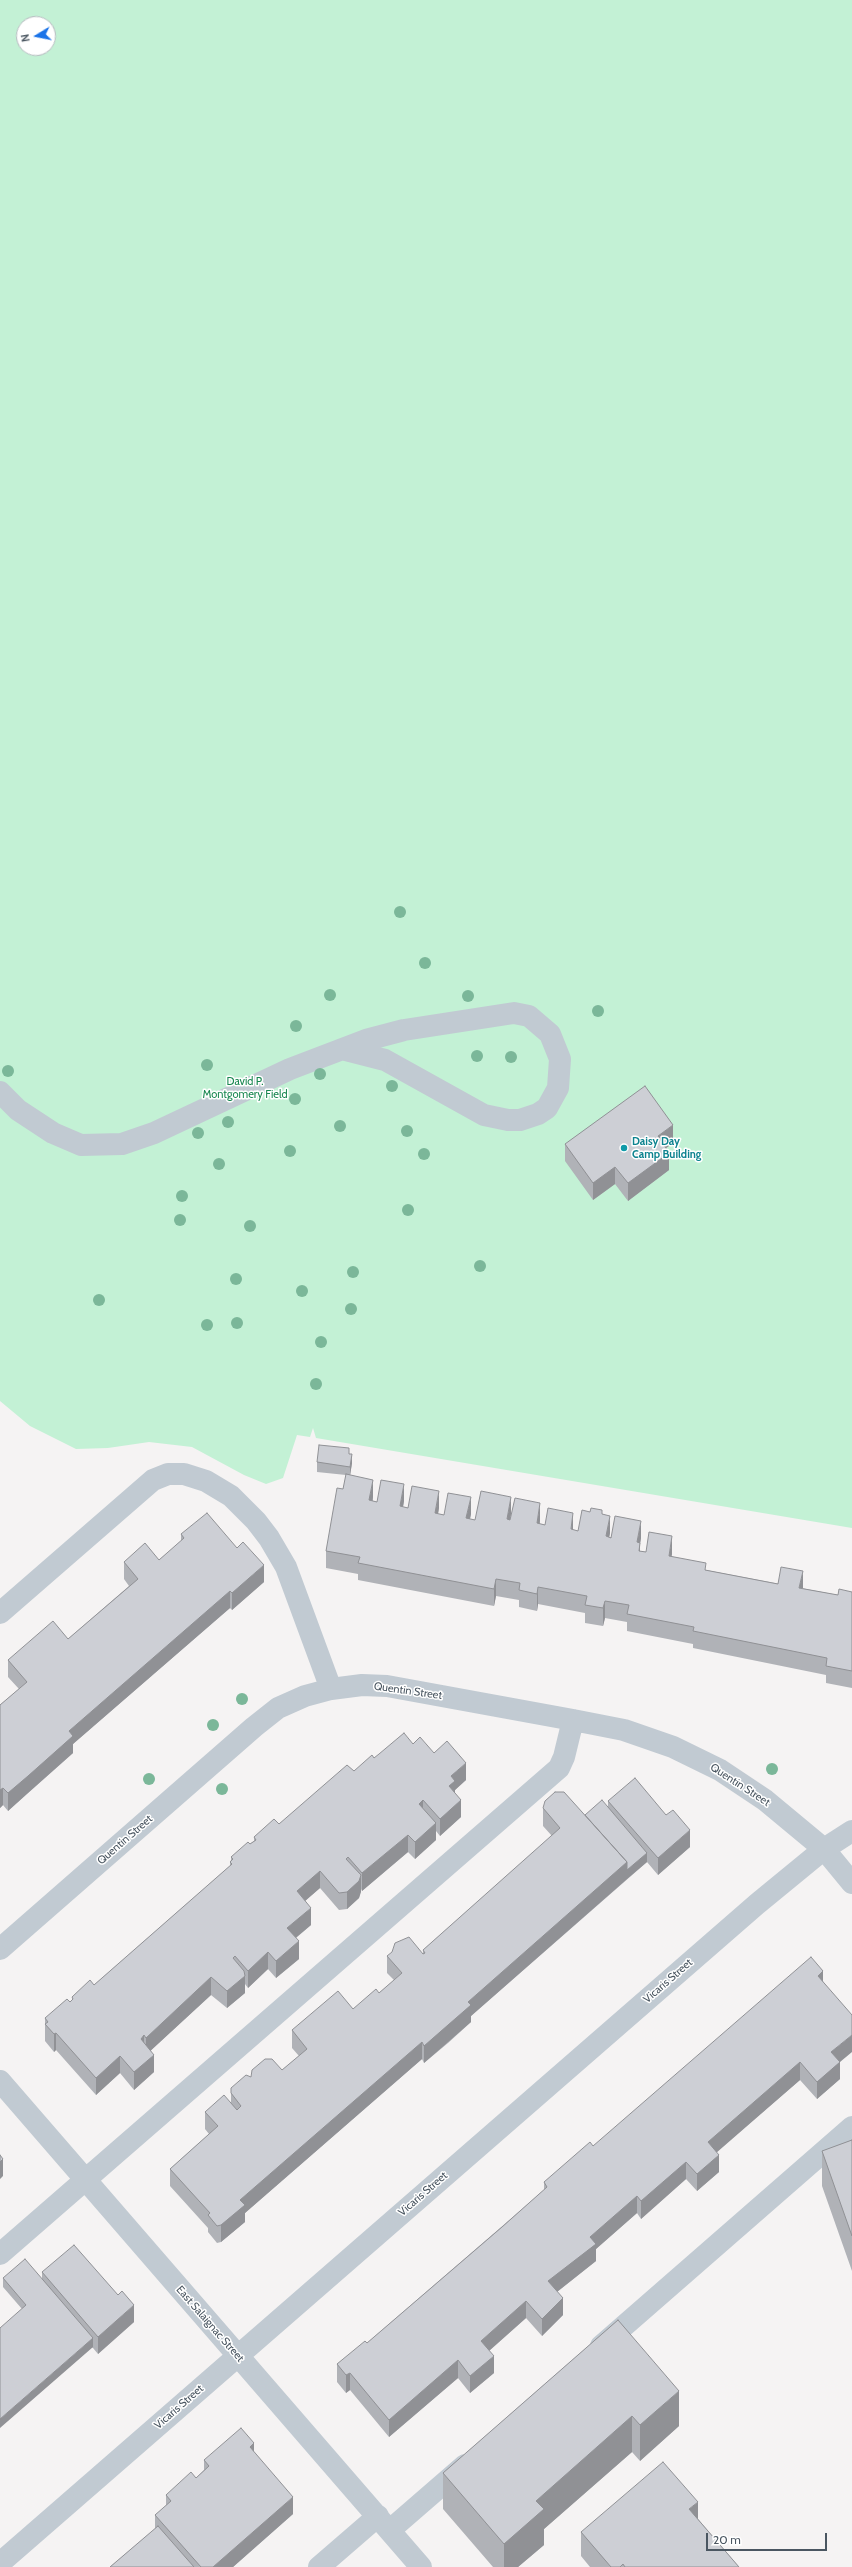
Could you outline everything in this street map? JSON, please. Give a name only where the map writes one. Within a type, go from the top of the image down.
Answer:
[{"type":"street","points":[[0,1092],[18,1110],[53,1133],[81,1146],[122,1144],[154,1133],[290,1068],[342,1049],[404,1030],[514,1013],[529,1016],[550,1034],[560,1059],[558,1088],[547,1108],[538,1114],[520,1120],[508,1120],[484,1115],[385,1060],[342,1049]]},
{"type":"street","points":[[0,1613],[153,1480],[168,1474],[184,1474],[206,1481],[231,1496],[256,1521],[269,1538],[286,1567],[330,1689]]},
{"type":"street","name":"Quentin Street","points":[[0,1949],[254,1727],[278,1708],[305,1696],[330,1689],[362,1686],[387,1686],[624,1730],[673,1747],[720,1770],[765,1800],[824,1849],[852,1883]]},
{"type":"street","points":[[0,2254],[558,1768],[564,1757],[573,1720]]},
{"type":"street","name":"Vicaris Street","points":[[0,2563],[757,1904],[824,1849],[852,1831]]},
{"type":"street","name":"East Salaignac Street","points":[[0,2081],[421,2567]]},
{"type":"street","points":[[588,2357],[852,2127]]},
{"type":"street","points":[[319,2567],[384,2523],[481,2451]]},
{"type":"green space","name":"David P. Montgomery Field","points":[[0,0],[852,0],[852,1528],[316,1438],[313,1428],[310,1437],[297,1435],[283,1478],[266,1484],[244,1475],[192,1447],[149,1442],[108,1448],[76,1449],[30,1426],[0,1401]]},
{"type":"building","name":"Daisy Day Camp Building","points":[[645,1086],[673,1125],[658,1136],[669,1153],[628,1183],[615,1167],[593,1183],[565,1144]]},
{"type":"building","points":[[319,1445],[349,1448],[349,1454],[352,1454],[350,1467],[317,1462]]},
{"type":"building","points":[[346,1474],[373,1480],[369,1500],[377,1502],[381,1480],[404,1484],[400,1506],[408,1508],[412,1486],[439,1491],[435,1513],[444,1515],[448,1493],[471,1497],[466,1518],[475,1520],[481,1491],[511,1497],[507,1519],[510,1520],[515,1498],[540,1503],[537,1523],[545,1525],[548,1508],[573,1513],[571,1529],[578,1531],[582,1510],[590,1512],[591,1508],[602,1510],[602,1514],[610,1516],[606,1536],[611,1538],[615,1516],[641,1521],[637,1542],[640,1543],[639,1551],[646,1552],[649,1532],[672,1536],[669,1556],[706,1563],[705,1570],[778,1584],[781,1567],[803,1571],[799,1588],[838,1595],[839,1589],[852,1592],[852,1671],[826,1666],[827,1658],[693,1631],[694,1627],[627,1614],[629,1605],[605,1601],[603,1608],[585,1605],[587,1596],[538,1587],[537,1594],[519,1590],[520,1583],[496,1579],[494,1589],[358,1563],[360,1557],[326,1551],[337,1488],[343,1489]]},
{"type":"building","points":[[207,1513],[237,1548],[243,1542],[264,1565],[232,1593],[230,1591],[69,1731],[73,1736],[28,1776],[8,1793],[3,1788],[0,1790],[0,1705],[27,1682],[8,1660],[53,1621],[68,1639],[138,1579],[124,1562],[145,1543],[159,1560],[184,1538],[181,1534]]},
{"type":"building","points":[[404,1733],[413,1744],[420,1737],[434,1753],[447,1741],[466,1763],[451,1776],[455,1781],[449,1786],[461,1800],[440,1819],[423,1800],[419,1804],[436,1823],[415,1842],[408,1835],[362,1873],[348,1857],[346,1859],[361,1875],[359,1881],[347,1892],[339,1893],[320,1871],[297,1891],[311,1908],[287,1928],[299,1941],[276,1961],[268,1952],[248,1971],[235,1956],[233,1958],[244,1971],[245,1976],[227,1991],[211,1977],[146,2038],[144,2035],[141,2039],[154,2055],[134,2072],[120,2056],[96,2078],[56,2033],[54,2034],[45,2024],[48,2022],[45,2018],[67,1999],[70,2002],[73,1999],[72,1997],[90,1980],[94,1985],[232,1864],[230,1862],[233,1859],[231,1857],[248,1842],[250,1844],[256,1840],[254,1837],[274,1819],[279,1824],[347,1765],[354,1771],[372,1755],[374,1758]]},
{"type":"building","points":[[635,1778],[666,1815],[673,1810],[690,1830],[658,1858],[608,1801]]},
{"type":"building","points":[[555,1792],[564,1792],[627,1862],[468,2002],[471,2005],[424,2046],[422,2042],[240,2200],[245,2205],[221,2225],[217,2226],[208,2215],[210,2213],[170,2169],[218,2126],[205,2112],[224,2095],[237,2110],[241,2106],[231,2093],[231,2088],[246,2075],[251,2077],[252,2070],[265,2059],[272,2059],[282,2070],[307,2049],[292,2030],[338,1991],[353,2009],[376,1989],[379,1993],[402,1973],[387,1956],[392,1952],[395,1943],[409,1937],[423,1954],[425,1953],[423,1950],[560,1828],[543,1808],[545,1801]]},
{"type":"building","points":[[602,1800],[647,1853],[627,1870],[627,1862],[585,1815]]},
{"type":"building","points":[[811,1957],[823,1971],[818,1976],[852,2015],[852,2035],[831,2052],[840,2062],[817,2082],[800,2062],[708,2142],[719,2155],[697,2174],[686,2162],[641,2201],[637,2196],[590,2237],[596,2244],[548,2281],[563,2298],[542,2319],[526,2301],[481,2341],[494,2356],[470,2376],[458,2360],[389,2420],[350,2373],[346,2375],[337,2364],[365,2341],[367,2343],[502,2227],[547,2187],[544,2182],[590,2142],[593,2146]]},
{"type":"building","points":[[852,2140],[852,2236],[822,2151]]},
{"type":"building","points":[[0,2155],[3,2159],[0,2162]]},
{"type":"building","points":[[74,2245],[118,2295],[122,2291],[134,2305],[98,2337],[42,2272]]},
{"type":"building","points":[[25,2259],[93,2338],[0,2419],[0,2328],[26,2305],[3,2278]]},
{"type":"building","points":[[618,2320],[679,2391],[640,2425],[632,2416],[536,2501],[544,2509],[504,2544],[443,2473]]},
{"type":"building","points":[[241,2428],[254,2443],[250,2447],[293,2497],[213,2567],[201,2567],[155,2515],[171,2501],[166,2495],[191,2472],[196,2478],[209,2466],[204,2460]]},
{"type":"building","points":[[663,2462],[698,2502],[689,2509],[739,2567],[625,2567],[623,2564],[620,2567],[611,2567],[581,2532]]},
{"type":"building","points":[[158,2526],[194,2567],[110,2567]]},
{"type":"place","name":"Daisy Day Camp Building","points":[[624,1148]]}]
